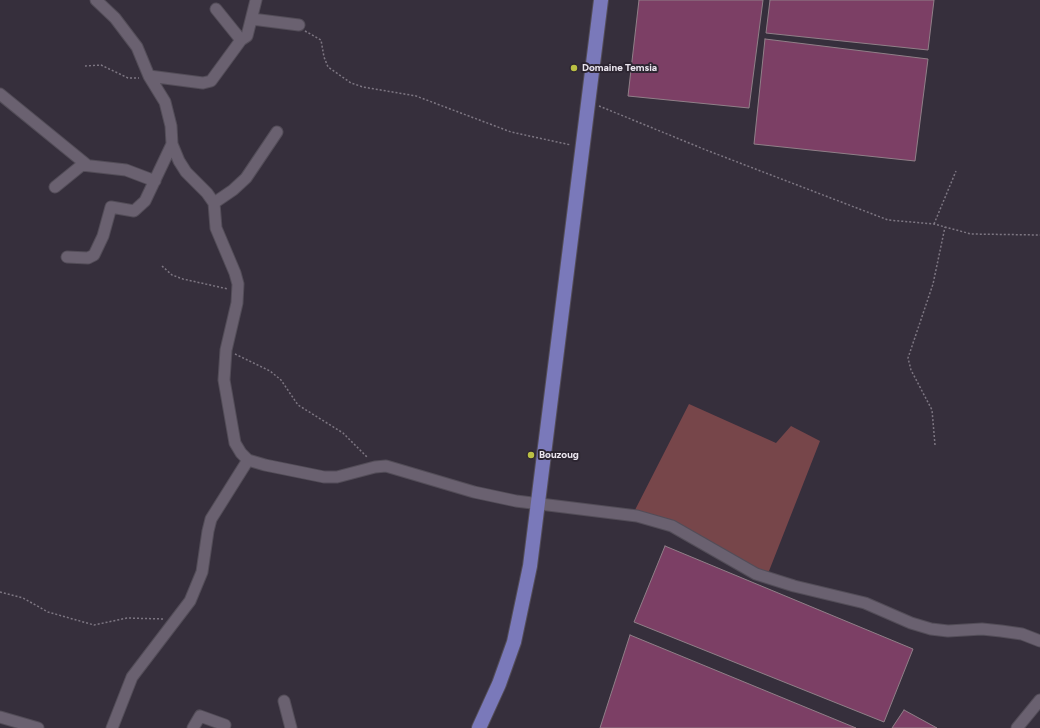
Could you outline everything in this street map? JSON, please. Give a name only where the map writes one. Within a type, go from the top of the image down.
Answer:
[{"type":"main road","points":[[478,728],[499,684],[514,642],[530,566],[601,0]]},
{"type":"street","points":[[96,0],[127,32],[137,47],[149,76],[165,102],[171,126],[172,144],[179,161],[186,172],[207,193],[214,203],[216,228],[235,273],[238,284],[237,303],[226,350],[224,380],[235,442],[241,453],[248,460],[324,477],[337,477],[386,466],[474,492],[516,502],[637,516],[668,524],[756,574],[794,586],[865,603],[911,623],[931,629],[1002,631],[1022,634],[1040,641]]},
{"type":"street","points":[[149,76],[208,83],[241,40],[247,36],[256,0]]},
{"type":"street","points":[[216,9],[241,40]]},
{"type":"street","points":[[252,19],[299,25]]},
{"type":"street","points":[[0,94],[87,165]]},
{"type":"street","points":[[214,203],[233,190],[246,178],[277,132]]},
{"type":"street","points":[[67,257],[91,257],[103,236],[111,207],[134,211],[145,201],[172,144]]},
{"type":"street","points":[[55,187],[79,166],[87,165],[126,170],[155,181]]},
{"type":"street","points":[[112,728],[132,677],[190,601],[202,572],[208,531],[212,520],[248,460]]},
{"type":"street","points":[[1017,728],[1040,700]]},
{"type":"street","points":[[284,701],[291,728]]},
{"type":"street","points":[[193,728],[200,716],[225,725]]},
{"type":"street","points":[[0,717],[38,728]]},
{"type":"path","points":[[299,25],[321,40],[324,57],[328,67],[351,83],[363,87],[416,96],[511,132],[582,148]]},
{"type":"path","points":[[85,66],[101,65],[132,80],[149,76]]},
{"type":"path","points":[[588,102],[878,217],[895,221],[934,224],[971,234],[1040,235]]},
{"type":"path","points":[[934,224],[956,172]]},
{"type":"path","points":[[935,445],[932,410],[911,370],[908,358],[933,284],[945,227]]},
{"type":"path","points":[[162,266],[172,275],[183,279],[238,291]]},
{"type":"path","points":[[226,350],[270,371],[281,380],[298,405],[343,433],[377,467]]},
{"type":"path","points":[[0,592],[23,598],[48,612],[94,625],[128,618],[176,620]]},
{"type":"shaded area","points":[[689,404],[776,443],[791,426],[820,441],[769,571],[758,571],[683,530],[635,510]]},
{"type":"building","points":[[639,0],[763,0],[749,108],[628,96]]},
{"type":"building","points":[[770,0],[934,0],[928,50],[766,33]]},
{"type":"building","points":[[765,39],[928,59],[915,161],[754,144]]},
{"type":"building","points":[[665,546],[913,649],[884,722],[634,622]]},
{"type":"building","points":[[630,635],[856,728],[600,728]]},
{"type":"building","points":[[904,710],[937,728],[892,728]]},
{"type":"place","name":"Domaine Temsia","points":[[574,68]]},
{"type":"place","name":"Bouzoug","points":[[531,455]]}]
